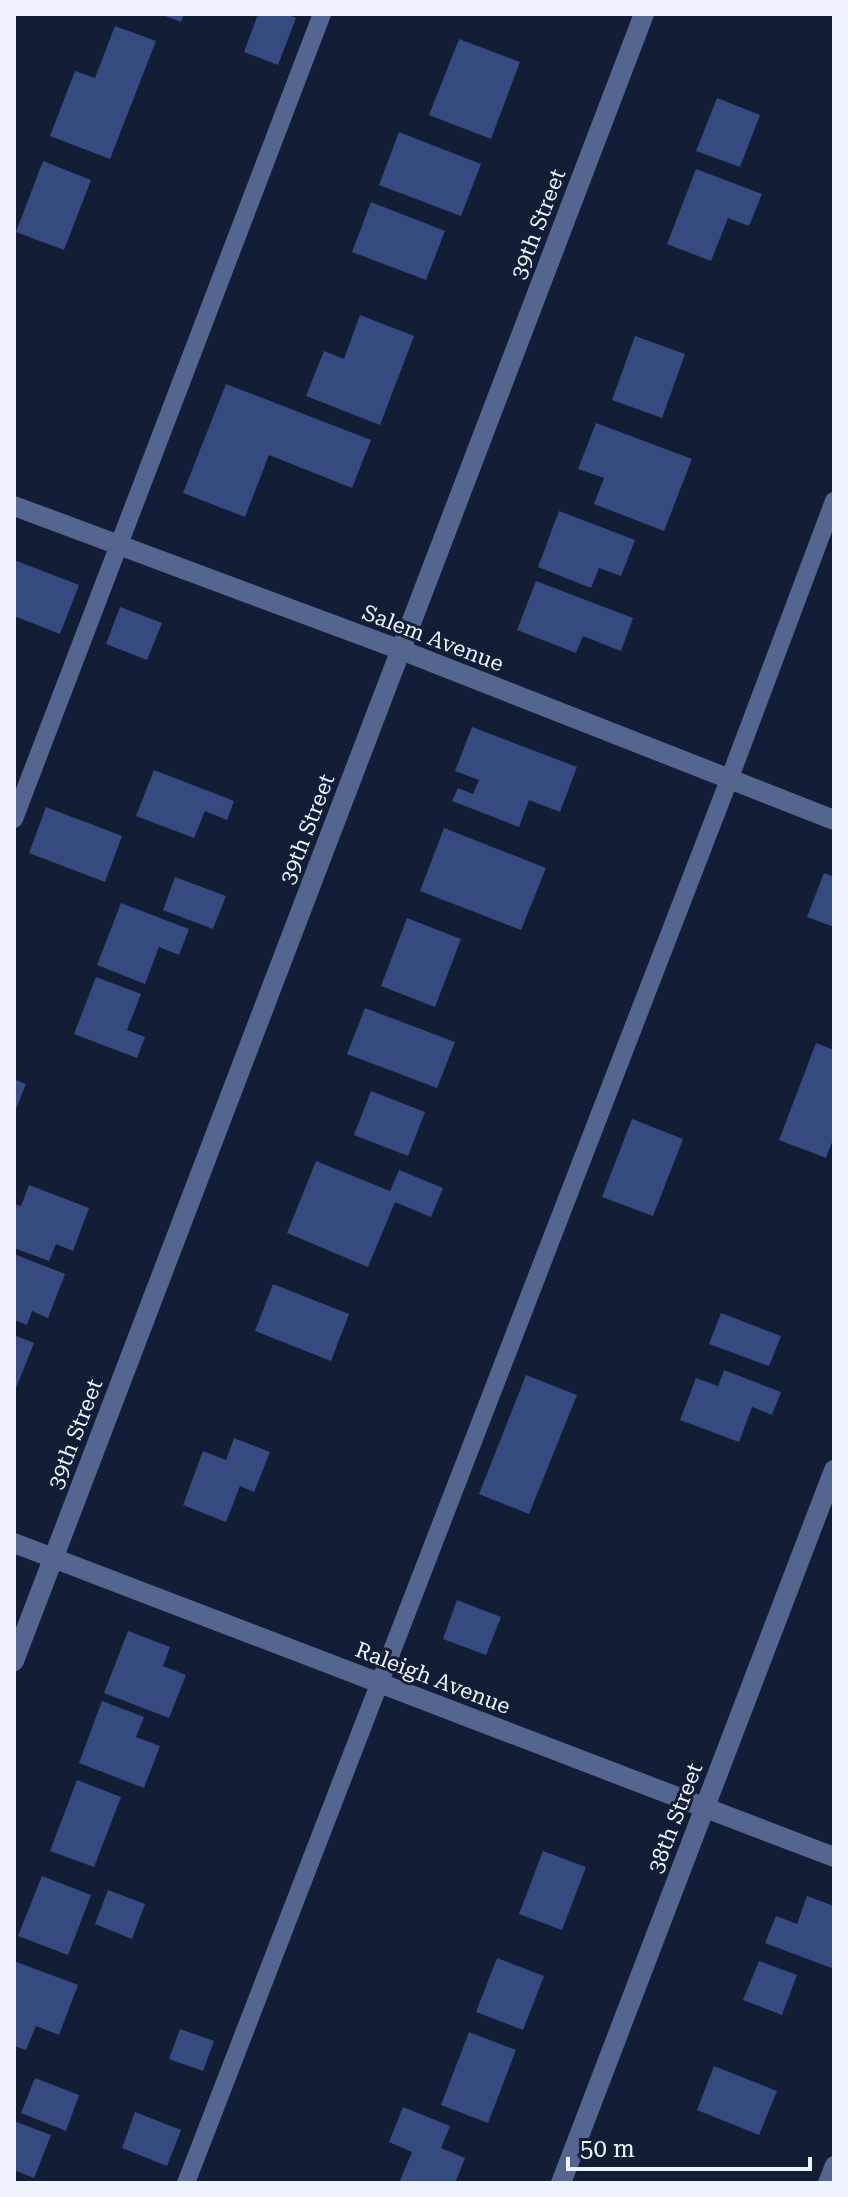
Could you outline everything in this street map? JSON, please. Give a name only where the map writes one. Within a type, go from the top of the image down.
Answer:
[{"type":"street","name":"39th Street","points":[[14,1661],[644,14]]},
{"type":"street","name":"Salem Avenue","points":[[14,506],[401,650],[834,820]]},
{"type":"street","name":"38th Street","points":[[561,2183],[834,1470]]},
{"type":"street","name":"Raleigh Avenue","points":[[14,1543],[834,1857]]},
{"type":"lane","points":[[14,819],[322,14]]},
{"type":"lane","points":[[186,2183],[834,501]]},
{"type":"lane","points":[[827,2183],[834,2165]]},
{"type":"building","points":[[160,14],[184,14],[181,22]]},
{"type":"building","points":[[258,14],[286,14],[296,18],[278,65],[244,52]]},
{"type":"building","points":[[115,26],[156,41],[110,159],[50,136],[75,71],[95,78]]},
{"type":"building","points":[[459,39],[520,62],[491,139],[429,115]]},
{"type":"building","points":[[717,98],[760,115],[740,167],[696,151]]},
{"type":"building","points":[[399,132],[481,164],[461,216],[379,185]]},
{"type":"building","points":[[43,161],[91,180],[64,250],[16,232]]},
{"type":"building","points":[[696,169],[762,194],[749,226],[728,218],[711,261],[667,244]]},
{"type":"building","points":[[371,202],[445,231],[426,280],[352,252]]},
{"type":"building","points":[[360,315],[414,336],[380,425],[306,396],[324,351],[344,359]]},
{"type":"building","points":[[635,336],[685,354],[662,418],[612,400]]},
{"type":"building","points":[[226,384],[371,440],[352,488],[269,455],[245,517],[183,493]]},
{"type":"building","points":[[596,423],[692,459],[664,531],[594,504],[604,478],[578,469]]},
{"type":"building","points":[[559,511],[635,540],[621,576],[599,568],[591,588],[538,567]]},
{"type":"building","points":[[14,560],[79,585],[60,634],[14,616]]},
{"type":"building","points":[[536,581],[633,618],[621,651],[583,636],[576,653],[517,630]]},
{"type":"building","points":[[120,607],[162,623],[147,660],[106,644]]},
{"type":"building","points":[[472,727],[577,767],[560,812],[529,800],[519,827],[452,801],[458,788],[473,794],[479,780],[455,771]]},
{"type":"building","points":[[154,770],[234,801],[227,820],[205,811],[194,838],[136,816]]},
{"type":"building","points":[[46,807],[122,836],[105,882],[29,853]]},
{"type":"building","points":[[444,828],[546,868],[521,930],[420,891]]},
{"type":"building","points":[[824,873],[834,877],[834,927],[807,917]]},
{"type":"building","points":[[175,877],[226,896],[213,929],[163,910]]},
{"type":"building","points":[[121,903],[189,929],[179,955],[159,947],[145,984],[97,965]]},
{"type":"building","points":[[407,918],[461,939],[435,1007],[381,986]]},
{"type":"building","points":[[96,977],[141,994],[127,1030],[145,1037],[137,1058],[74,1034]]},
{"type":"building","points":[[365,1008],[455,1042],[437,1088],[347,1054]]},
{"type":"building","points":[[816,1043],[834,1050],[834,1137],[826,1158],[779,1140]]},
{"type":"building","points":[[14,1079],[26,1084],[14,1114]]},
{"type":"building","points":[[371,1091],[425,1112],[408,1156],[354,1135]]},
{"type":"building","points":[[632,1119],[683,1139],[653,1216],[602,1197]]},
{"type":"building","points":[[316,1161],[390,1191],[399,1170],[443,1188],[431,1217],[395,1202],[368,1267],[287,1233]]},
{"type":"building","points":[[29,1185],[89,1208],[73,1251],[56,1244],[49,1261],[14,1248],[14,1204],[21,1206]]},
{"type":"building","points":[[14,1254],[65,1274],[48,1318],[32,1311],[27,1325],[14,1320]]},
{"type":"building","points":[[273,1284],[349,1314],[331,1361],[255,1331]]},
{"type":"building","points":[[721,1313],[781,1336],[769,1366],[709,1344]]},
{"type":"building","points":[[14,1335],[34,1343],[14,1393]]},
{"type":"building","points":[[724,1370],[781,1392],[772,1415],[752,1407],[739,1442],[680,1420],[696,1378],[718,1386]]},
{"type":"building","points":[[526,1375],[577,1395],[529,1514],[479,1494]]},
{"type":"building","points":[[234,1438],[270,1452],[254,1492],[240,1486],[226,1522],[183,1505],[203,1451],[226,1460]]},
{"type":"building","points":[[457,1600],[501,1617],[486,1655],[443,1639]]},
{"type":"building","points":[[128,1631],[170,1647],[163,1666],[186,1675],[169,1718],[104,1693]]},
{"type":"building","points":[[102,1701],[144,1717],[136,1737],[160,1746],[144,1788],[79,1763]]},
{"type":"building","points":[[77,1780],[121,1797],[94,1867],[50,1851]]},
{"type":"building","points":[[543,1851],[586,1867],[562,1930],[519,1914]]},
{"type":"building","points":[[42,1876],[91,1895],[68,1955],[18,1936]]},
{"type":"building","points":[[108,1890],[145,1904],[132,1939],[95,1924]]},
{"type":"building","points":[[807,1896],[834,1906],[834,1969],[765,1943],[776,1916],[797,1924]]},
{"type":"building","points":[[497,1958],[544,1976],[523,2030],[476,2012]]},
{"type":"building","points":[[14,1961],[78,1985],[59,2035],[36,2026],[26,2050],[14,2046]]},
{"type":"building","points":[[759,1961],[797,1975],[782,2015],[743,2000]]},
{"type":"building","points":[[180,2029],[214,2041],[203,2071],[169,2059]]},
{"type":"building","points":[[469,2032],[516,2050],[488,2123],[441,2105]]},
{"type":"building","points":[[714,2066],[777,2091],[759,2135],[697,2110]]},
{"type":"building","points":[[35,2078],[79,2095],[66,2131],[21,2113]]},
{"type":"building","points":[[403,2107],[450,2126],[441,2148],[465,2158],[455,2183],[399,2183],[412,2152],[389,2142]]},
{"type":"building","points":[[135,2112],[181,2130],[167,2166],[122,2148]]},
{"type":"building","points":[[14,2121],[51,2135],[34,2178],[14,2170]]}]
